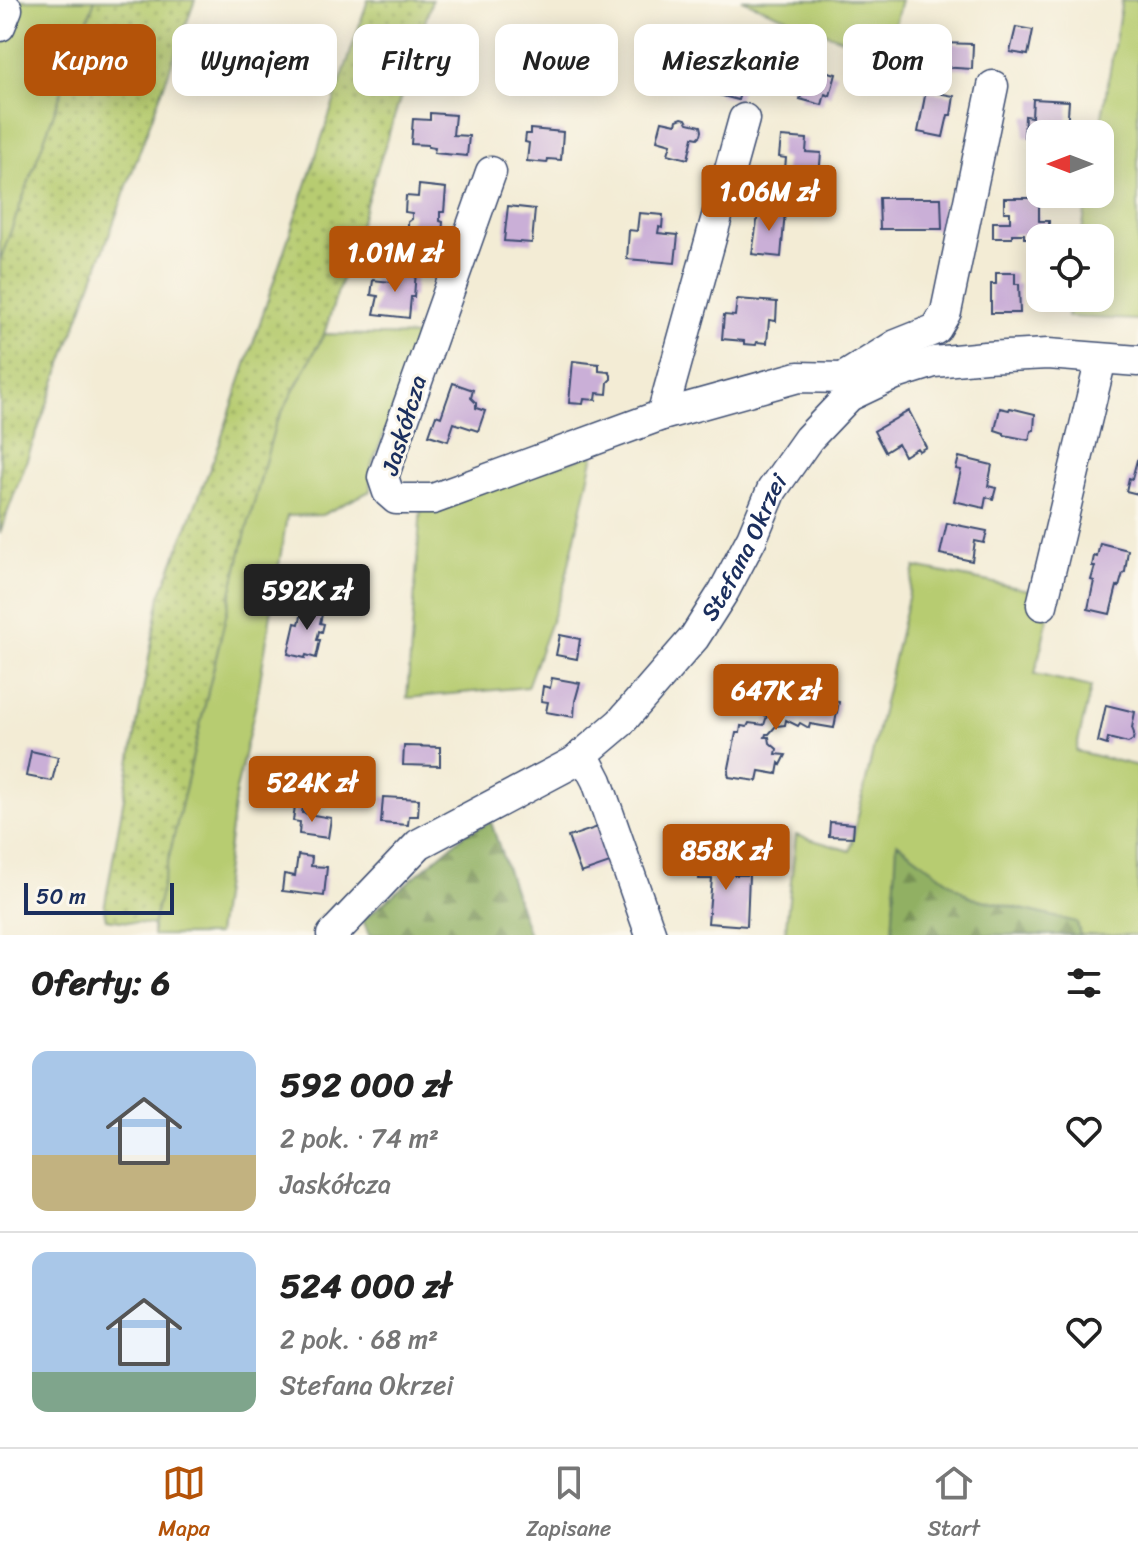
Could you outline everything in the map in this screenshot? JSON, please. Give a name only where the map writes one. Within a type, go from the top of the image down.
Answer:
[{"type":"street","points":[[846,387],[896,345],[936,329],[946,312],[993,86]]},
{"type":"street","points":[[662,415],[744,119]]},
{"type":"street","name":"Jaskółcza","points":[[491,172],[383,477],[388,492],[396,499],[433,499],[662,415],[798,377],[846,387]]},
{"type":"street","name":"Stefana Okrzei","points":[[332,935],[419,844],[574,762],[620,723],[694,638],[745,552],[772,490],[846,387],[934,362],[985,357],[1048,354],[1138,361]]},
{"type":"street","points":[[1042,605],[1101,359]]},
{"type":"street","points":[[583,754],[597,781],[651,935]]},
{"type":"green space","points":[[19,0],[95,0],[86,24],[24,24],[24,96],[60,96],[0,261],[0,51]]},
{"type":"green space","points":[[95,0],[195,0],[186,24],[172,24],[172,63],[0,533],[0,261],[60,96],[156,96],[156,24],[86,24]]},
{"type":"green space","points":[[368,0],[432,0],[424,24],[360,24]]},
{"type":"green space","points":[[742,0],[901,0],[895,24],[843,24],[843,40],[827,33],[827,24],[803,24]]},
{"type":"green space","points":[[1122,0],[1138,0],[1138,320],[1067,317],[1068,312],[1114,312],[1114,224],[1083,224],[1086,208],[1114,208],[1114,120],[1101,120]]},
{"type":"green space","points":[[353,45],[353,96],[401,96],[324,334],[275,425],[242,547],[153,925],[106,919],[104,909],[160,596],[219,445]]},
{"type":"green space","points":[[324,334],[424,336],[371,466],[370,491],[322,515],[287,516],[257,699],[236,790],[217,935],[153,935],[242,547],[275,425]]},
{"type":"green space","points":[[594,454],[564,586],[527,687],[407,698],[421,508]]},
{"type":"green space","points":[[915,567],[1053,595],[1035,674],[1091,687],[1076,751],[1138,766],[1138,935],[785,935],[796,835],[850,851]]},
{"type":"green space","points":[[491,822],[529,935],[369,935],[363,920],[465,834]]},
{"type":"green space","points":[[897,843],[970,897],[1077,922],[1080,935],[892,935]]},
{"type":"building","points":[[1016,27],[1033,30],[1028,55],[1010,52]]},
{"type":"building","points":[[952,43],[973,44],[972,69],[952,68]]},
{"type":"building","points":[[827,72],[836,74],[830,96],[827,95]]},
{"type":"building","points":[[801,96],[824,96],[822,105],[800,99]]},
{"type":"building","points":[[925,96],[954,96],[943,137],[918,132]]},
{"type":"building","points":[[1033,99],[1069,101],[1068,120],[1026,120],[1024,137],[1025,116],[1032,117]]},
{"type":"building","points":[[430,113],[455,115],[453,135],[469,136],[467,156],[434,153],[435,148],[428,145],[411,144],[413,119],[430,120]]},
{"type":"building","points":[[682,118],[701,126],[702,131],[698,138],[693,137],[688,159],[668,154],[671,144],[657,140],[662,121],[676,124]]},
{"type":"building","points":[[530,129],[563,132],[561,160],[548,159],[547,163],[527,161],[529,143],[525,142]]},
{"type":"building","points":[[781,137],[807,139],[806,152],[821,153],[815,185],[784,180],[786,158],[779,157]]},
{"type":"building","points":[[419,185],[446,188],[444,212],[440,212],[442,234],[408,231],[412,213],[405,212],[406,196],[418,197]]},
{"type":"building","points":[[879,198],[941,198],[942,229],[880,229]]},
{"type":"building","points":[[1004,198],[1026,198],[1026,208],[1039,208],[1039,221],[1049,221],[1049,224],[1026,224],[1026,238],[1024,234],[1012,234],[1012,238],[993,238],[993,222],[1010,222],[1010,212],[1004,212]]},
{"type":"building","points":[[508,206],[535,209],[532,243],[504,241]]},
{"type":"building","points":[[759,208],[785,211],[781,257],[752,254]]},
{"type":"building","points":[[639,213],[663,215],[662,228],[659,227],[658,233],[678,235],[675,263],[627,259],[629,230],[637,231]]},
{"type":"building","points":[[392,269],[416,271],[409,318],[374,314],[378,296],[371,295],[373,280],[391,282]]},
{"type":"building","points":[[996,273],[1015,273],[1015,284],[1019,284],[1020,313],[991,313],[991,284],[996,284]]},
{"type":"building","points":[[737,299],[777,302],[776,321],[769,320],[767,343],[744,344],[744,341],[722,339],[724,315],[735,316]]},
{"type":"building","points":[[573,361],[599,364],[599,371],[609,372],[611,379],[607,394],[597,393],[596,400],[584,399],[583,404],[569,403]]},
{"type":"building","points":[[453,383],[473,390],[471,398],[476,408],[485,411],[478,431],[454,423],[448,441],[429,435],[436,415],[441,417]]},
{"type":"building","points":[[1000,408],[1035,414],[1034,430],[1029,440],[995,430]]},
{"type":"building","points":[[909,411],[926,447],[919,451],[917,448],[904,456],[898,444],[885,452],[874,431]]},
{"type":"building","points":[[959,457],[992,465],[988,486],[996,488],[993,499],[986,497],[984,508],[954,501],[961,470],[956,469]]},
{"type":"building","points":[[1138,460],[1138,494],[1126,491]]},
{"type":"building","points":[[947,523],[987,531],[984,543],[975,541],[972,561],[940,554]]},
{"type":"building","points":[[1100,543],[1128,550],[1125,572],[1117,586],[1110,614],[1088,609],[1094,581],[1091,580],[1095,566],[1092,566]]},
{"type":"building","points":[[305,601],[324,606],[320,623],[324,624],[322,632],[319,631],[316,658],[288,654],[295,623],[299,624]]},
{"type":"building","points":[[560,635],[580,639],[577,659],[556,655]]},
{"type":"building","points":[[552,678],[580,683],[574,717],[546,712],[548,702],[541,701],[543,686],[550,688]]},
{"type":"building","points":[[785,690],[795,695],[839,702],[834,728],[810,724],[809,728],[786,720],[785,725],[776,726],[765,737],[769,737],[770,743],[777,749],[776,754],[786,755],[781,765],[779,763],[777,774],[759,771],[757,781],[729,777],[736,733],[740,733],[741,726],[747,727],[749,723],[764,725],[767,716],[758,713],[764,693],[782,698]]},
{"type":"building","points":[[1106,705],[1135,712],[1133,740],[1128,743],[1108,738],[1107,745],[1098,742]]},
{"type":"building","points":[[404,746],[440,747],[440,766],[403,765]]},
{"type":"building","points":[[31,751],[58,757],[52,781],[26,776]]},
{"type":"building","points":[[383,797],[419,799],[418,816],[409,816],[408,825],[381,823]]},
{"type":"building","points":[[295,806],[303,807],[302,813],[331,818],[328,838],[299,834],[300,822],[293,821]]},
{"type":"building","points":[[830,822],[854,824],[853,837],[829,836]]},
{"type":"building","points":[[598,827],[610,863],[581,873],[568,837]]},
{"type":"building","points":[[298,855],[312,857],[311,866],[327,867],[324,896],[282,891],[284,874],[295,876]]},
{"type":"building","points":[[700,857],[735,860],[734,875],[749,875],[747,926],[708,923],[712,879],[699,879]]}]
